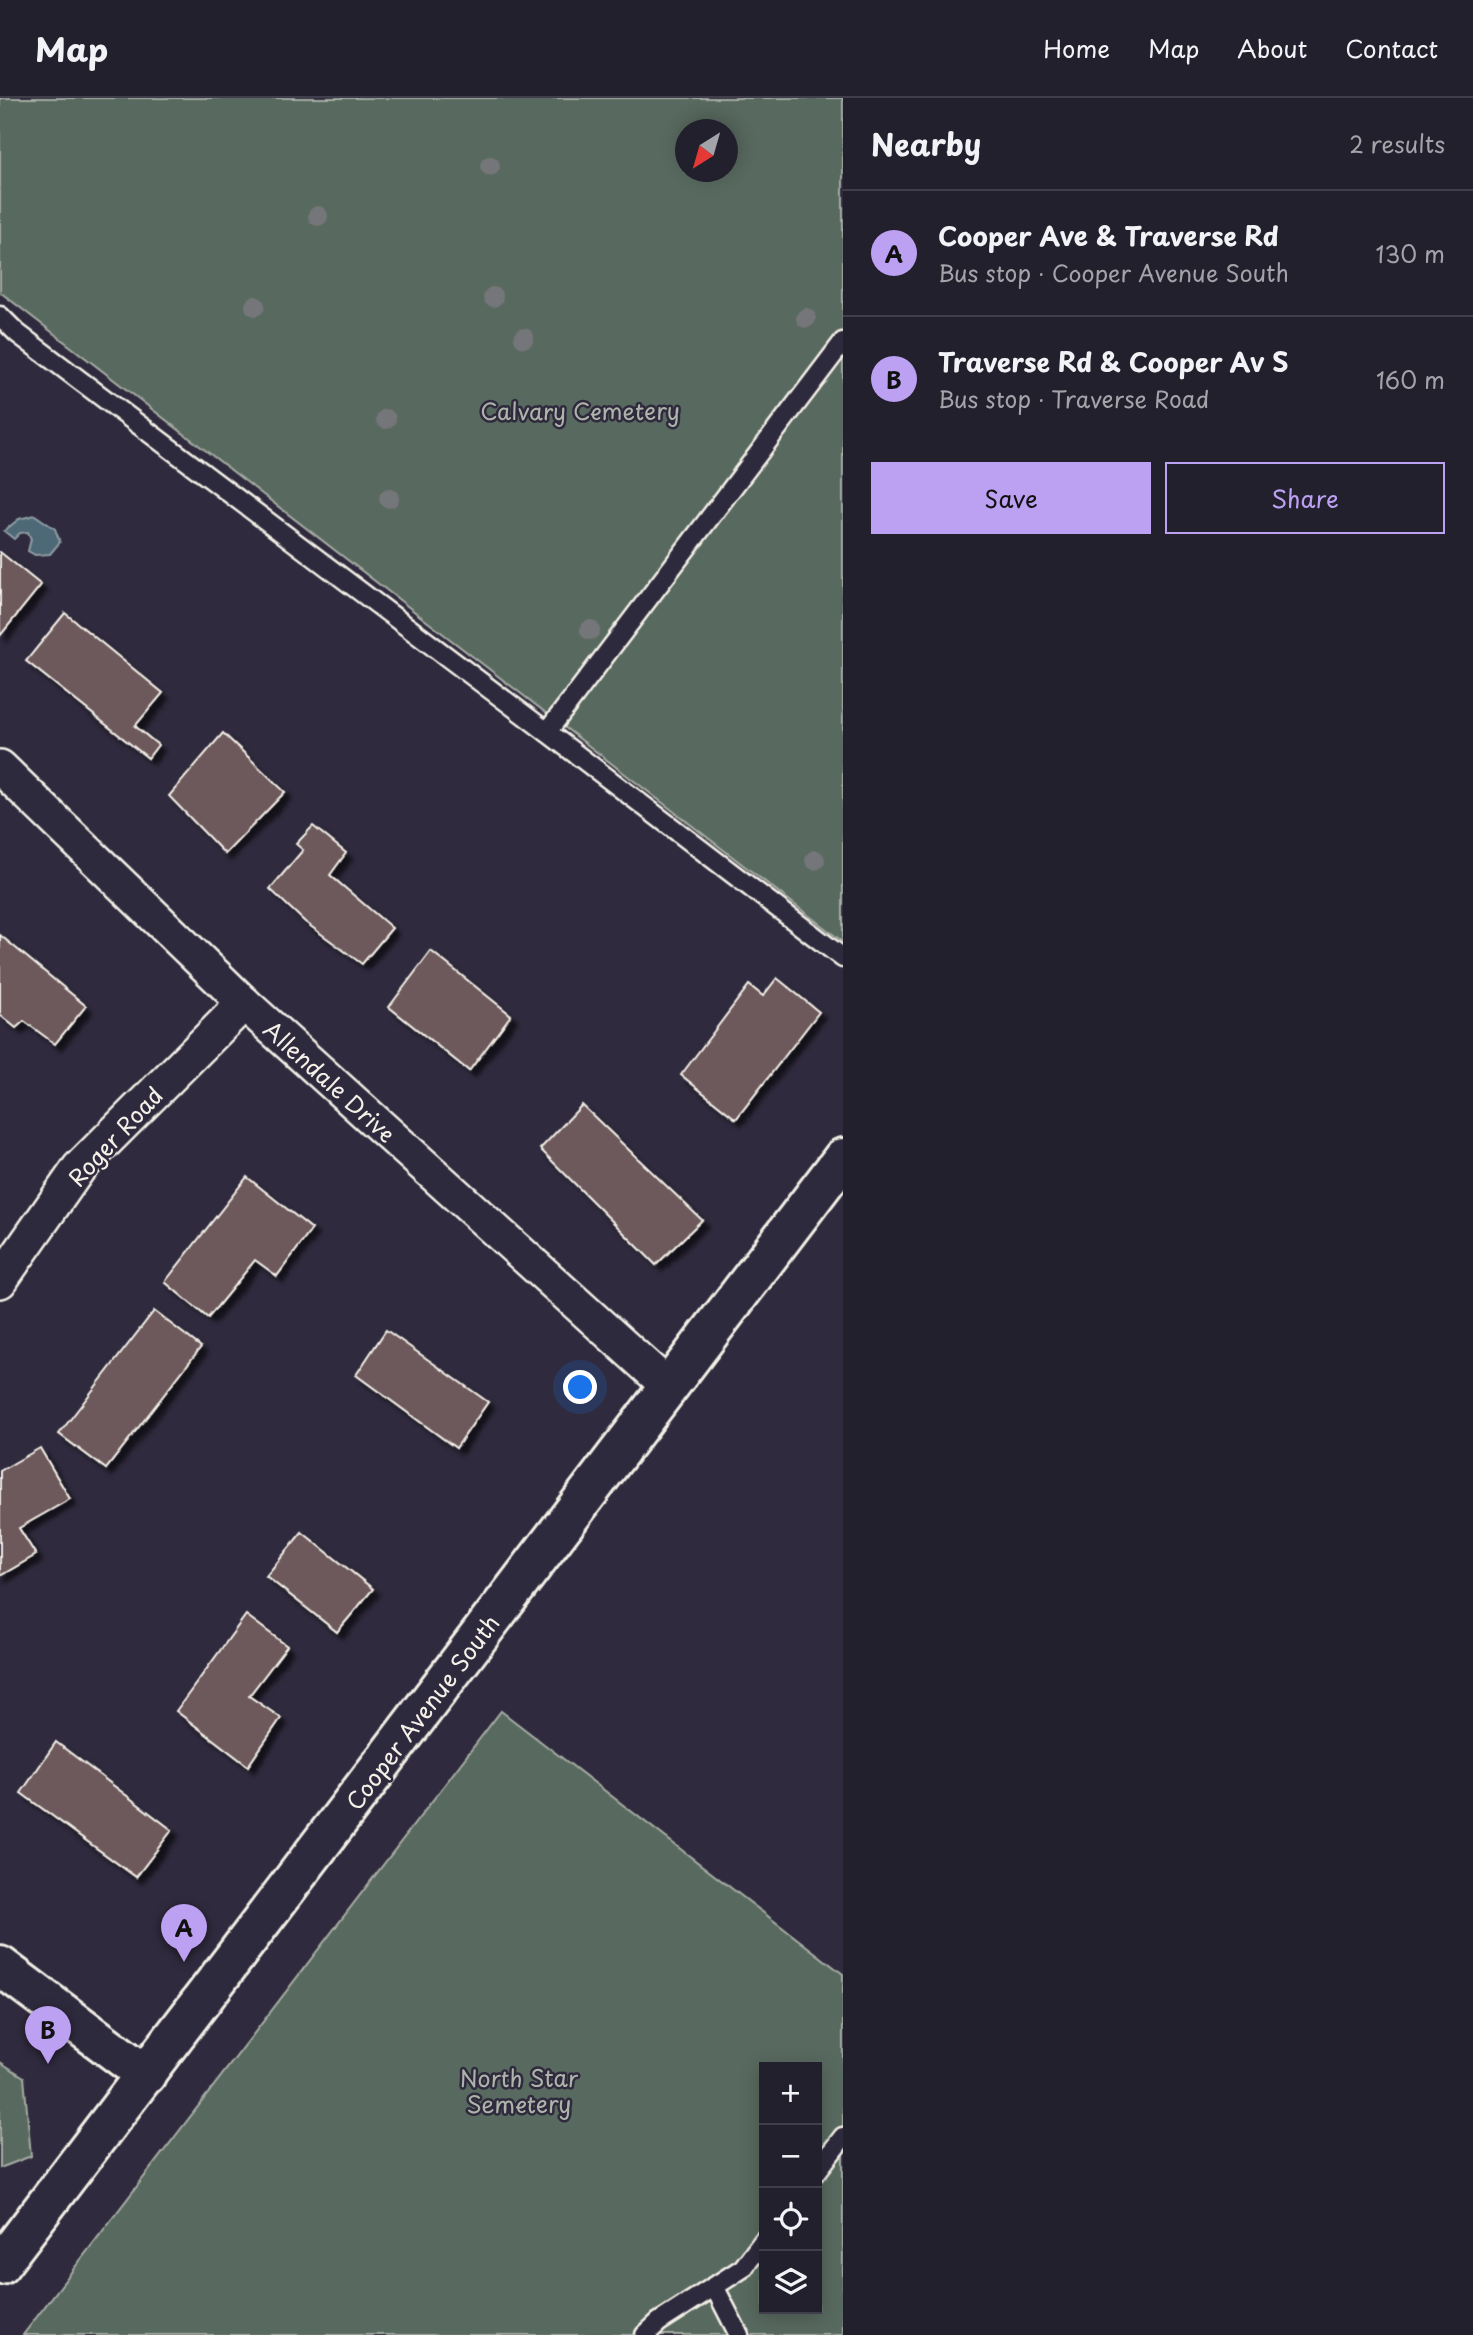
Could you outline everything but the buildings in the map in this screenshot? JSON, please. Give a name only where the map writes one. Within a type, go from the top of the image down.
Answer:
[{"type":"street","name":"Allendale Drive","points":[[0,767],[244,1003],[668,1386]]},
{"type":"street","name":"Roger Road","points":[[0,1281],[79,1168],[244,1003]]},
{"type":"street","name":"Cooper Avenue South","points":[[0,2265],[843,1158]]},
{"type":"street","points":[[0,1966],[146,2075]]},
{"type":"lane","points":[[0,316],[17,333],[843,958]]},
{"type":"lane","points":[[547,732],[843,342]]},
{"type":"lane","points":[[822,2164],[843,2137]]},
{"type":"lane","points":[[645,2335],[659,2322],[743,2268],[759,2247]]},
{"type":"lane","points":[[715,2286],[739,2335]]},
{"type":"green space","name":"Calvary Cemetery","points":[[0,98],[843,98],[843,942],[0,292]]},
{"type":"green space","name":"North Star Semetery","points":[[501,1711],[843,1974],[843,2335],[23,2335]]},
{"type":"green space","points":[[0,2062],[24,2077],[31,2156],[0,2168]]},
{"type":"water","points":[[35,515],[55,529],[60,542],[50,554],[35,555],[28,551],[31,539],[28,532],[20,533],[14,539],[4,531],[19,519]]},
{"type":"place","name":"Cooper Ave & Traverse Rd","points":[[184,1962]]},
{"type":"place","name":"Traverse Rd & Cooper Av S","points":[[48,2064]]}]
